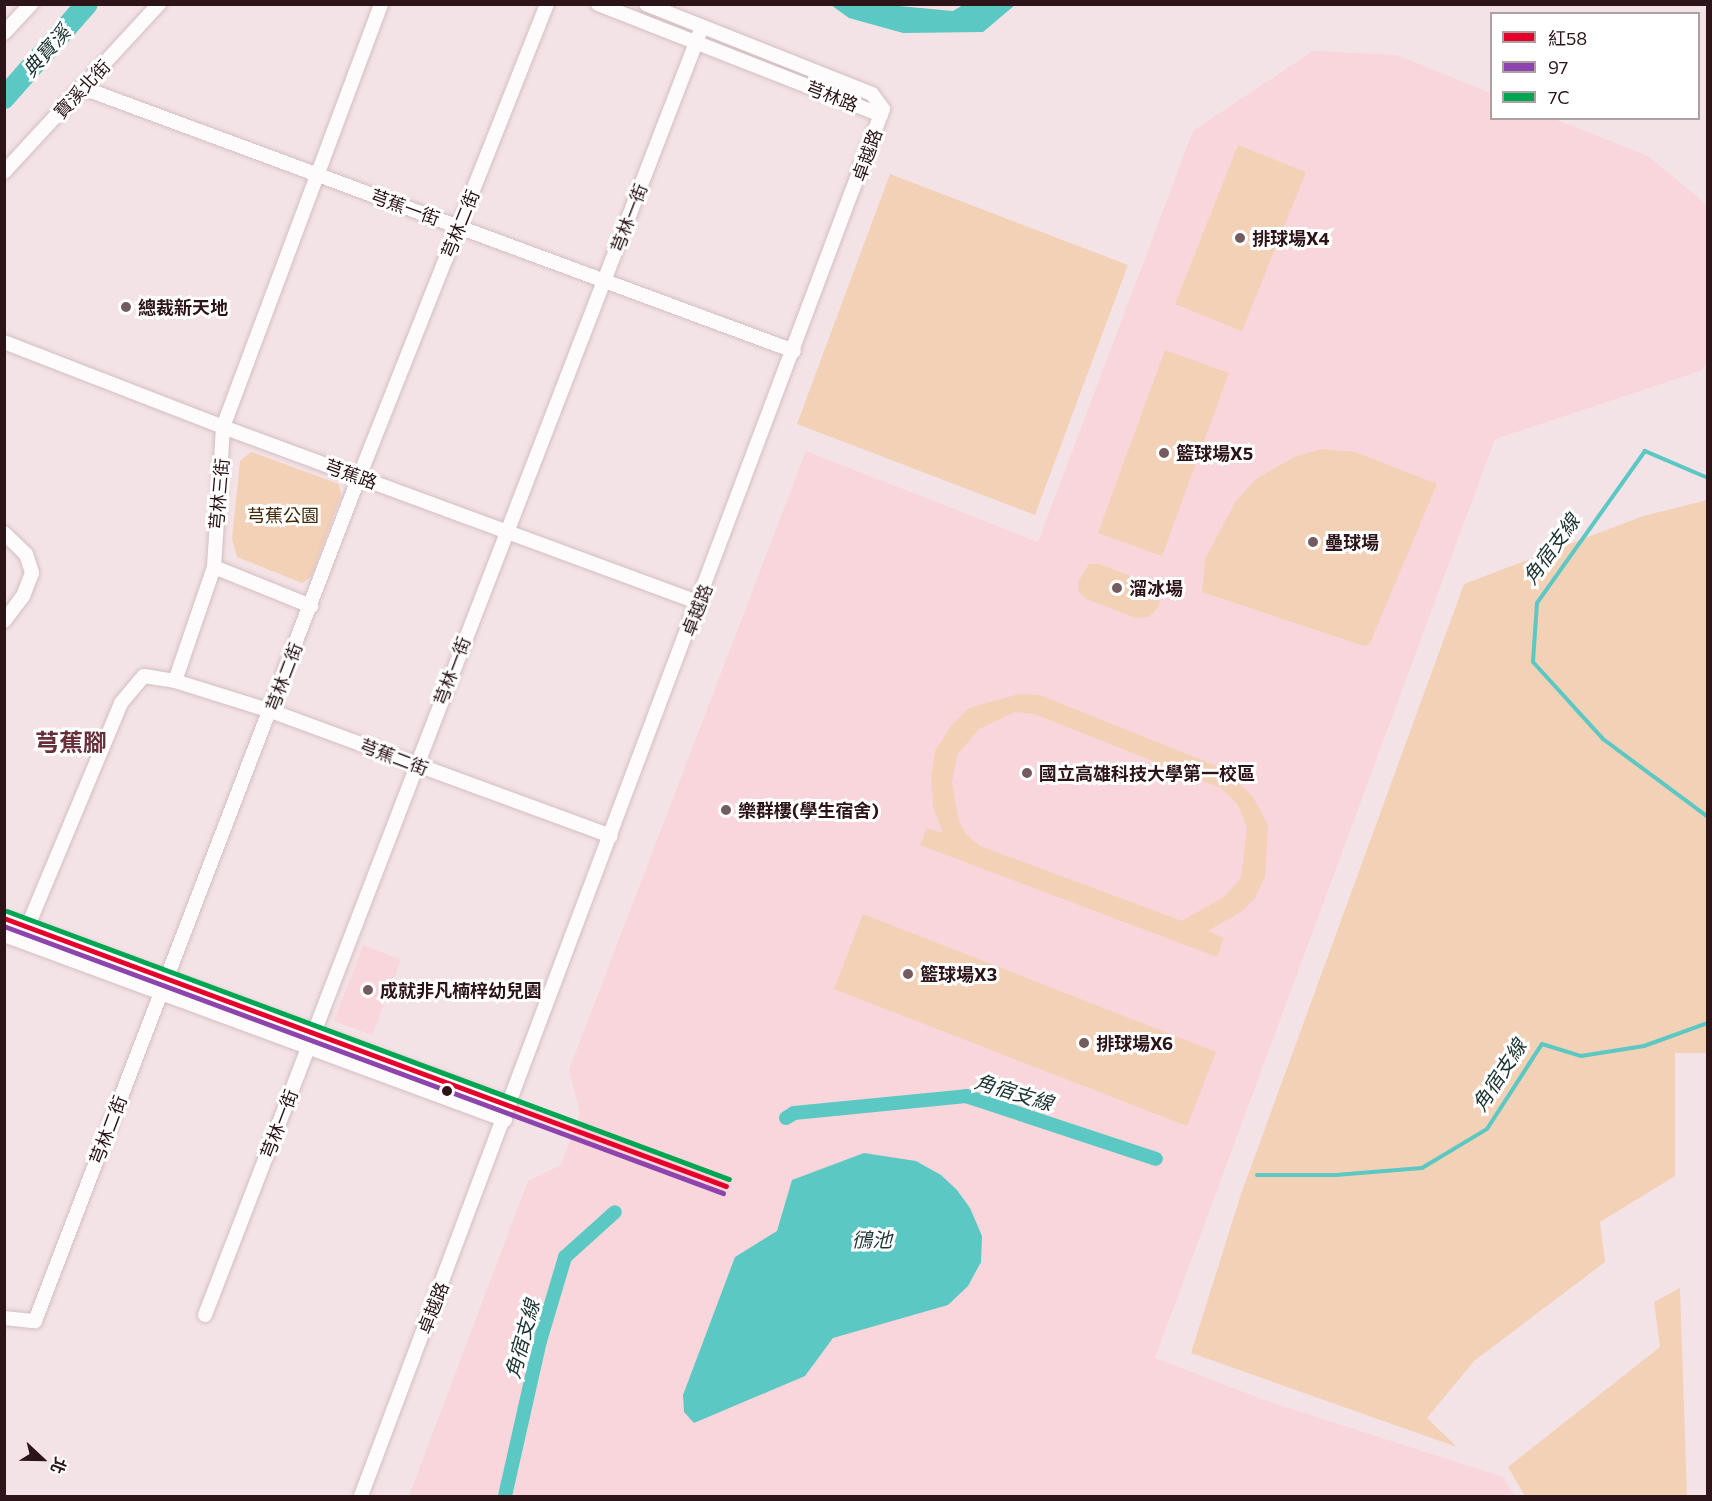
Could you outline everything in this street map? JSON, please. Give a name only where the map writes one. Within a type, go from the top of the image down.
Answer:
[{"type":"street","points":[[4,33],[32,4]]},
{"type":"street","name":"寶溪北街","points":[[4,172],[159,4]]},
{"type":"street","name":"芎林三街","points":[[175,681],[214,567],[222,427],[381,4]]},
{"type":"street","name":"芎林二街","points":[[4,1318],[35,1321],[359,477],[547,4]]},
{"type":"street","name":"芎林路","points":[[598,4],[882,115],[882,102],[872,94],[646,4]]},
{"type":"street","name":"芎林一街","points":[[205,1315],[702,27]]},
{"type":"street","name":"芎蕉一街","points":[[83,88],[794,351]]},
{"type":"street","name":"卓越路","points":[[361,1497],[700,603],[882,115]]},
{"type":"street","name":"芎蕉路","points":[[4,342],[222,427],[700,603]]},
{"type":"street","points":[[4,533],[26,554],[32,573],[4,621]]},
{"type":"street","points":[[214,567],[311,606]]},
{"type":"street","points":[[22,940],[121,703],[144,676],[175,681]]},
{"type":"street","name":"芎蕉二街","points":[[175,681],[271,711],[611,836]]},
{"type":"street","points":[[4,918],[510,1106]]},
{"type":"street","points":[[4,935],[162,991],[505,1120]]},
{"type":"shaded area","name":"國立高雄科技大學第一校區","points":[[1313,51],[1397,55],[1490,93],[1490,120],[1557,120],[1648,156],[1707,205],[1707,364],[1700,371],[1495,439],[1155,1358],[1267,1401],[1503,1477],[1515,1496],[409,1496],[528,1181],[561,1165],[580,1113],[569,1070],[806,451],[1038,542],[1193,131]]},
{"type":"shaded area","name":"成就非凡楠梓幼兒園","points":[[363,945],[401,960],[372,1035],[334,1021]]},
{"type":"green space","name":"排球場X4","points":[[1238,145],[1306,172],[1242,331],[1175,304]]},
{"type":"green space","points":[[890,174],[1128,265],[1035,515],[797,424]]},
{"type":"green space","name":"籃球場X5","points":[[1165,350],[1229,373],[1162,556],[1098,533]]},
{"type":"green space","name":"壘球場","points":[[1323,449],[1355,452],[1437,484],[1370,643],[1364,646],[1202,592],[1205,559],[1236,501],[1256,479],[1296,456]]},
{"type":"green space","name":"芎蕉公園","points":[[251,452],[339,484],[341,496],[311,577],[302,583],[237,557],[232,539],[240,461]]},
{"type":"green space","points":[[1707,500],[1708,1053],[1675,1053],[1675,1176],[1600,1222],[1605,1262],[1474,1361],[1427,1418],[1457,1447],[1191,1353],[1241,1194],[1464,584],[1643,516]]},
{"type":"green space","name":"溜冰場","points":[[1089,564],[1099,564],[1152,584],[1160,602],[1157,609],[1149,617],[1136,618],[1086,599],[1079,592],[1078,582]]},
{"type":"green space","points":[[1019,694],[1040,695],[1224,769],[1253,797],[1268,825],[1265,877],[1255,898],[1242,911],[1208,931],[1224,938],[1217,957],[920,845],[927,828],[943,833],[933,806],[931,778],[935,751],[951,726],[969,708]],"holes":[[[1015,712],[1034,714],[1221,788],[1238,805],[1247,827],[1241,878],[1224,897],[1182,921],[980,846],[965,833],[958,817],[952,782],[957,755],[979,729]]]},
{"type":"green space","name":"排球場X6","points":[[863,914],[1216,1052],[1187,1126],[834,989]]},
{"type":"green space","points":[[1680,1288],[1687,1496],[1525,1496],[1508,1467],[1660,1347],[1654,1302]]},
{"type":"water","points":[[831,5],[888,5],[953,11],[963,5],[1015,5],[983,32],[903,33],[849,18]]},
{"type":"water","name":"鴴池","points":[[864,1153],[916,1161],[941,1175],[957,1190],[970,1208],[982,1236],[981,1262],[968,1286],[948,1305],[833,1338],[805,1376],[694,1423],[684,1412],[683,1395],[735,1257],[777,1231],[792,1180]]},
{"type":"waterway","name":"典寶溪","points":[[4,98],[87,4]]},
{"type":"waterway","name":"角宿支線","points":[[1708,478],[1645,451],[1537,603],[1533,662],[1603,739],[1708,817]]},
{"type":"waterway","name":"角宿支線","points":[[1257,1175],[1336,1175],[1422,1168],[1487,1129],[1542,1044],[1581,1056],[1644,1046],[1708,1023]]},
{"type":"waterway","name":"角宿支線","points":[[786,1118],[794,1113],[966,1096],[1156,1159]]},
{"type":"waterway","name":"角宿支線","points":[[505,1496],[540,1341],[565,1257],[615,1212]]},
{"type":"transit line","name":"7C","points":[[7,911],[729,1179]]},
{"type":"transit line","name":"紅58","points":[[4,918],[726,1186]]},
{"type":"transit line","name":"97","points":[[4,926],[723,1193]]},
{"type":"place","name":"排球場X4","points":[[1240,238]]},
{"type":"place","name":"總裁新天地","points":[[126,307]]},
{"type":"place","name":"籃球場X5","points":[[1164,453]]},
{"type":"place","name":"壘球場","points":[[1313,542]]},
{"type":"place","name":"溜冰場","points":[[1117,588]]},
{"type":"place","name":"國立高雄科技大學第一校區","points":[[1027,773]]},
{"type":"place","name":"樂群樓(學生宿舍)","points":[[726,810]]},
{"type":"place","name":"籃球場X3","points":[[908,974]]},
{"type":"place","name":"成就非凡楠梓幼兒園","points":[[368,990]]},
{"type":"place","name":"排球場X6","points":[[1084,1043]]},
{"type":"district","name":"芎蕉腳","points":[[71,742]]}]
